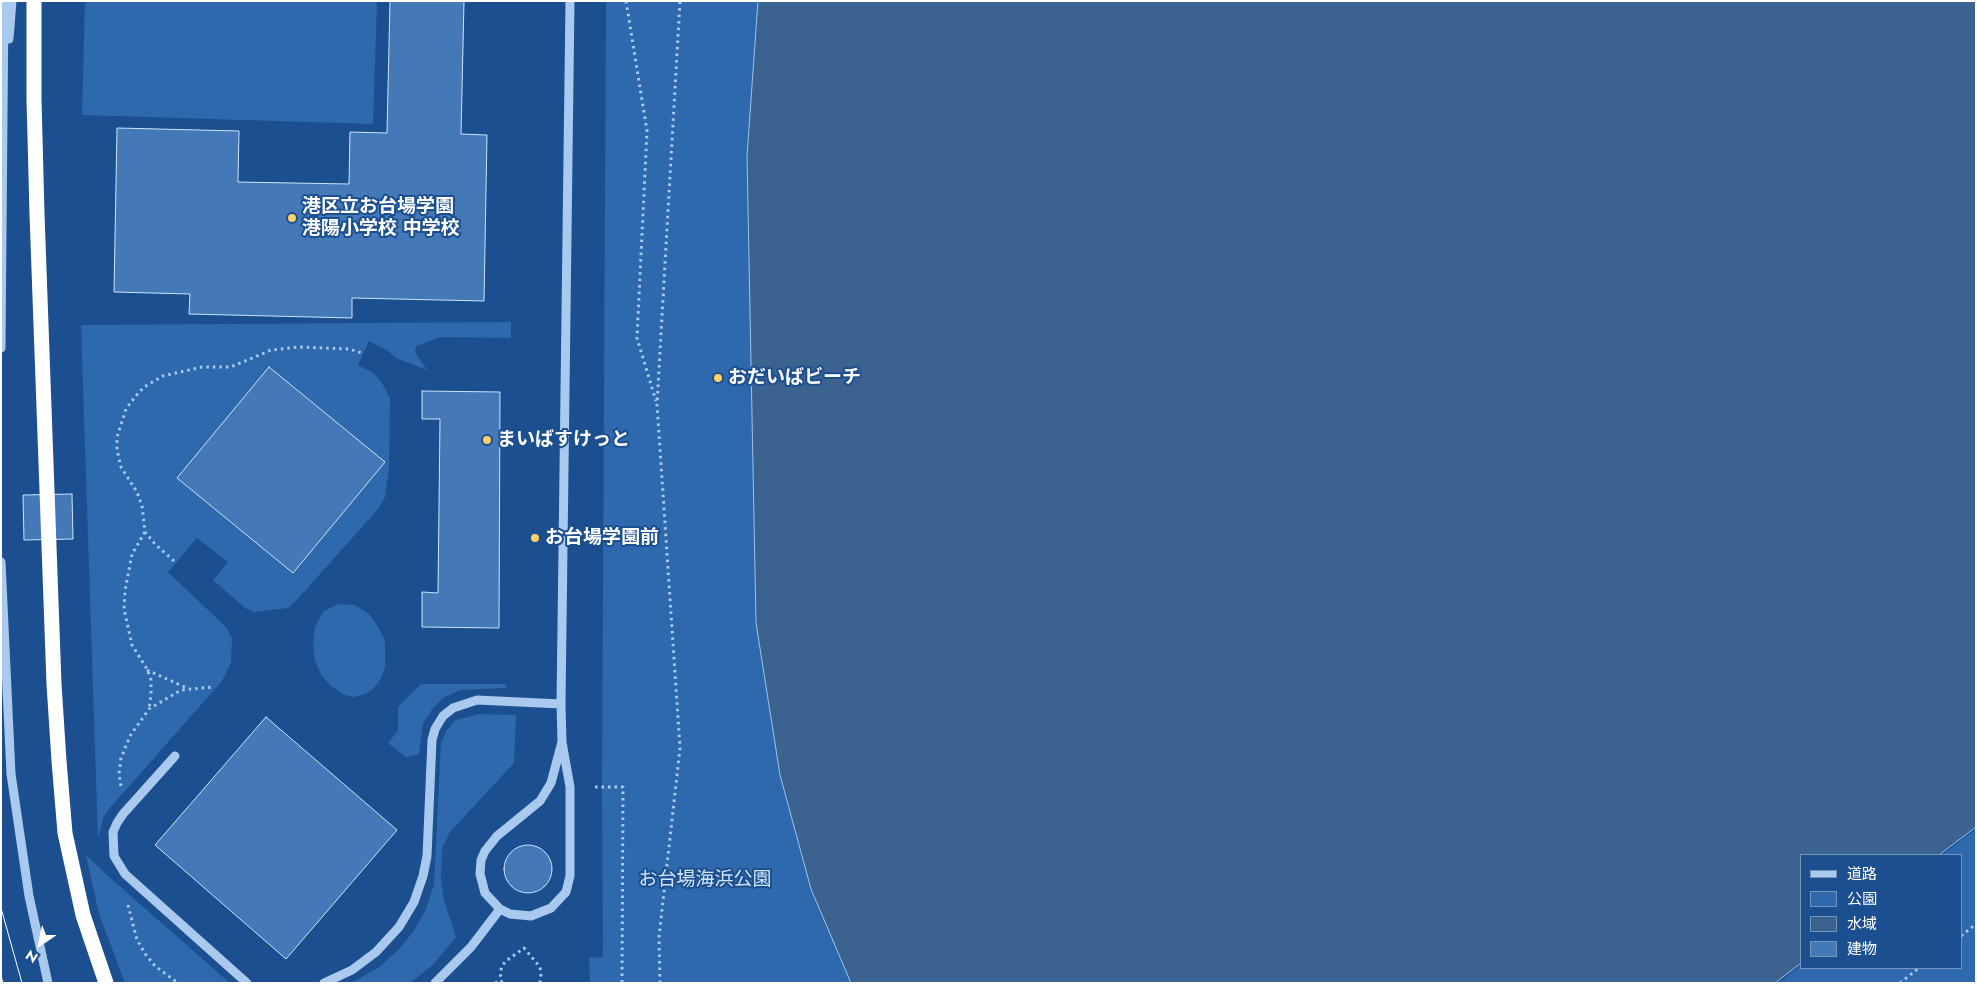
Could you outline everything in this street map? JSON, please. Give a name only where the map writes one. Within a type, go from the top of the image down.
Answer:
[{"type":"highway","points":[[34,1],[37,214],[54,684],[59,760],[66,833],[83,915],[106,983]]},
{"type":"street","points":[[1,348],[4,1]]},
{"type":"street","points":[[3,132],[12,1]]},
{"type":"street","points":[[562,742],[550,782],[543,797],[531,810],[497,836],[485,850],[481,860],[480,874],[485,893],[500,909],[520,916],[541,914],[551,908],[562,898],[569,884],[570,787],[562,742],[561,704],[570,1]]},
{"type":"street","points":[[1,562],[11,774],[29,896],[48,983]]},
{"type":"street","points":[[324,983],[352,970],[376,952],[399,927],[414,902],[423,876],[427,856],[432,740],[444,716],[453,708],[477,700],[561,704]]},
{"type":"street","points":[[175,756],[123,814],[113,832],[114,856],[125,874],[247,983]]},
{"type":"street","points":[[435,983],[471,947],[500,909]]},
{"type":"path","points":[[626,1],[647,131],[637,338],[657,404]]},
{"type":"path","points":[[660,983],[659,937],[680,748],[657,404],[680,1]]},
{"type":"path","points":[[174,561],[145,532],[140,499],[121,467],[117,450],[117,437],[126,408],[144,387],[163,376],[180,371],[202,367],[231,367],[271,350],[299,347],[349,349],[362,353]]},
{"type":"path","points":[[145,532],[132,554],[125,590],[124,609],[132,645],[147,669],[151,680],[149,709]]},
{"type":"path","points":[[147,669],[188,689]]},
{"type":"path","points":[[122,792],[118,774],[121,758],[130,736],[149,709],[181,690],[212,687]]},
{"type":"path","points":[[595,787],[623,787],[622,983]]},
{"type":"path","points":[[127,898],[132,926],[137,940],[146,955],[154,966],[178,983]]},
{"type":"path","points":[[1962,935],[1976,924]]},
{"type":"path","points":[[495,983],[501,981],[500,973],[506,961],[524,948],[540,967],[540,983]]},
{"type":"path","points":[[1900,983],[1918,969]]},
{"type":"green space","points":[[85,1],[377,1],[373,124],[82,115]]},
{"type":"green space","name":"お台場海浜公園","points":[[606,1],[758,1],[747,156],[756,623],[851,983],[590,983],[589,958],[603,957],[602,787]]},
{"type":"green space","points":[[511,322],[511,338],[441,337],[416,346],[415,352],[427,370],[396,358],[388,351],[369,341],[358,365],[373,373],[382,383],[390,398],[389,468],[385,497],[378,509],[288,608],[254,612],[245,608],[213,580],[228,562],[197,538],[168,572],[227,628],[232,639],[231,663],[222,681],[109,809],[103,818],[98,840],[81,325]]},
{"type":"green space","points":[[339,604],[355,605],[369,614],[385,641],[385,667],[380,680],[373,689],[365,694],[354,697],[345,695],[331,686],[322,676],[315,661],[313,643],[315,627],[324,611]]},
{"type":"green space","points":[[421,684],[506,684],[506,688],[460,690],[443,698],[433,708],[423,723],[419,754],[406,757],[388,743],[398,731],[398,707]]},
{"type":"green space","points":[[479,714],[516,715],[514,763],[450,832],[442,848],[441,878],[444,900],[456,937],[434,964],[410,983],[351,983],[378,968],[397,951],[413,932],[425,911],[434,885],[441,742],[447,730],[456,720]]},
{"type":"green space","points":[[1976,829],[1976,983],[1778,983],[1800,966],[1800,969],[1962,969],[1962,854],[1943,854]]},
{"type":"green space","points":[[86,855],[230,983],[125,983],[99,914]]},
{"type":"water","points":[[758,1],[1976,1],[1976,827],[1940,854],[1800,854],[1800,964],[1775,983],[851,983],[811,889],[780,775],[756,623],[747,156]]},
{"type":"building","points":[[390,1],[464,1],[461,134],[487,135],[484,301],[352,298],[352,318],[189,314],[190,294],[114,292],[117,128],[239,131],[238,182],[349,184],[350,132],[387,133]]},
{"type":"building","points":[[269,367],[385,462],[293,573],[177,478]]},
{"type":"building","points":[[422,391],[500,392],[499,628],[422,627],[422,592],[438,593],[440,419],[422,419]]},
{"type":"building","points":[[72,494],[73,539],[24,540],[23,495]]},
{"type":"building","points":[[266,717],[397,830],[286,959],[155,845]]},
{"type":"building","points":[[528,845],[537,847],[545,852],[550,860],[552,869],[550,878],[545,886],[537,891],[528,893],[519,891],[511,886],[506,878],[504,869],[506,860],[511,852],[519,847]]},
{"type":"tram line","points":[[1,908],[22,983]]},
{"type":"tram line","points":[[1,976],[3,983]]},
{"type":"place","name":"港区立お台場学園 港陽小学校 中学校","points":[[292,218]]},
{"type":"place","name":"おだいばビーチ","points":[[718,378]]},
{"type":"place","name":"まいばすけっと","points":[[487,440]]},
{"type":"place","name":"お台場学園前","points":[[535,538]]}]
